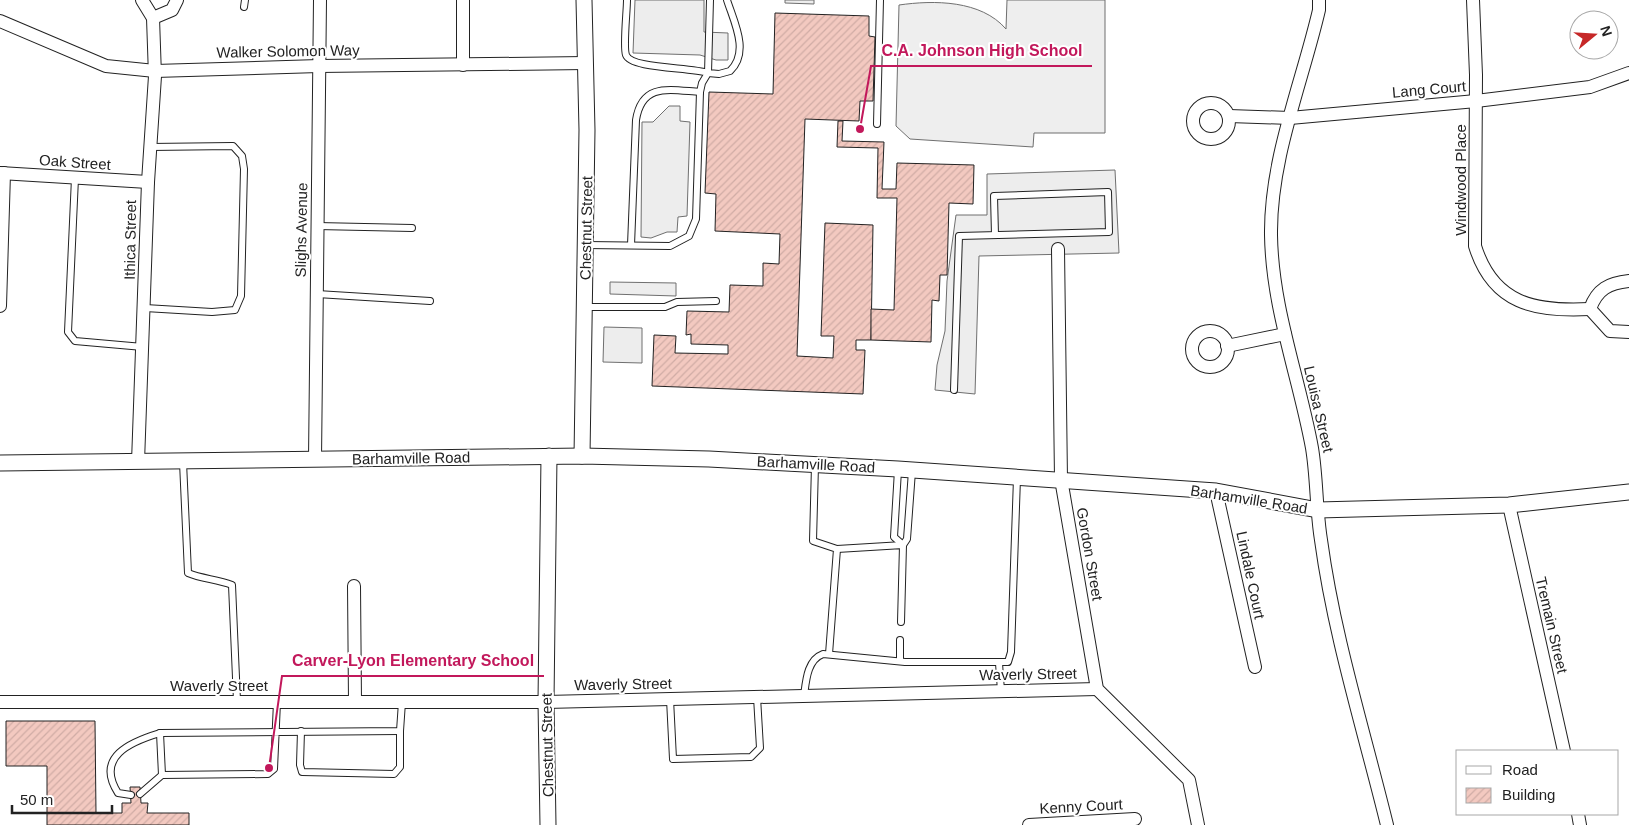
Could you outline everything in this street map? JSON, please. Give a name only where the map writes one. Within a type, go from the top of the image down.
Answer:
[{"type":"street","name":"Ithica Street","points":[[138,462],[148,182],[155,71],[153,18],[142,0]]},
{"type":"street","points":[[153,18],[172,10],[177,0]]},
{"type":"street","name":"Slighs Avenue","points":[[315,460],[320,0]]},
{"type":"street","points":[[463,0],[463,64]]},
{"type":"street","name":"Chestnut Street","points":[[582,456],[586,245],[584,0]]},
{"type":"street","name":"Louisa Street","points":[[1319,0],[1317,18],[1290,118],[1273,195],[1271,234],[1275,283],[1312,447],[1321,540],[1337,625],[1387,825]]},
{"type":"street","name":"Windwood Place","points":[[1472,0],[1476,101],[1475,246],[1482,266],[1495,284],[1511,297],[1534,307],[1558,310],[1590,308]]},
{"type":"street","name":"Walker Solomon Way","points":[[0,21],[106,66],[155,71],[319,66],[586,63]]},
{"type":"street","name":"Lang Court","points":[[1229,116],[1290,118],[1476,101],[1590,87],[1629,73]]},
{"type":"street","points":[[0,306],[2,173]]},
{"type":"street","name":"Oak Street","points":[[2,173],[148,182]]},
{"type":"street","name":"Gordon Street","points":[[1058,249],[1061,479],[1097,689]]},
{"type":"street","points":[[1629,282],[1616,282],[1602,288],[1594,298],[1590,308],[1610,331],[1629,332]]},
{"type":"street","points":[[1227,346],[1285,334]]},
{"type":"street","name":"Chestnut Street","points":[[548,825],[546,702],[549,456]]},
{"type":"street","name":"Barhamville Road","points":[[0,463],[582,456],[815,464],[1061,479],[1216,491],[1318,510],[1509,505],[1629,492]]},
{"type":"street","name":"Lindale Court","points":[[1216,491],[1255,666]]},
{"type":"street","name":"Tremain Street","points":[[1509,505],[1564,750]]},
{"type":"street","points":[[354,586],[355,702]]},
{"type":"street","points":[[1097,689],[1189,780],[1198,825]]},
{"type":"street","name":"Waverly Street","points":[[0,702],[546,702],[1097,689]]},
{"type":"street","name":"Kenny Court","points":[[1029,825],[1135,818]]},
{"type":"lane","points":[[627,0],[626,55],[632,62],[641,65],[693,68],[719,74],[730,71],[740,57],[740,44],[727,0]]},
{"type":"lane","points":[[586,245],[670,246],[684,241],[692,231],[696,219],[700,92],[702,83],[708,73],[710,0]]},
{"type":"lane","points":[[877,124],[880,0]]},
{"type":"lane","points":[[631,246],[636,120],[640,105],[648,96],[659,91],[700,92]]},
{"type":"lane","points":[[145,308],[212,312],[235,310],[241,296],[244,169],[242,156],[233,146],[150,148]]},
{"type":"lane","points":[[75,178],[68,332],[75,341],[143,347]]},
{"type":"lane","points":[[954,390],[959,236],[1109,232],[1108,192],[994,196],[995,235]]},
{"type":"lane","points":[[317,226],[412,228]]},
{"type":"lane","points":[[1057,233],[1058,249]]},
{"type":"lane","points":[[317,294],[430,301]]},
{"type":"lane","points":[[585,307],[665,307],[677,302],[716,301]]},
{"type":"lane","points":[[183,462],[188,573],[197,577],[214,578],[232,585],[236,702]]},
{"type":"lane","points":[[815,464],[813,541],[838,549],[903,545]]},
{"type":"lane","points":[[903,545],[894,537],[905,469]]},
{"type":"lane","points":[[901,622],[903,545],[908,539],[905,469]]},
{"type":"lane","points":[[804,696],[808,669],[818,656],[829,654],[900,661],[1008,662],[1011,652],[1017,477]]},
{"type":"lane","points":[[829,654],[838,549]]},
{"type":"lane","points":[[900,640],[900,661]]},
{"type":"lane","points":[[999,663],[1001,691]]},
{"type":"lane","points":[[670,699],[673,759],[751,757],[760,748],[756,697]]},
{"type":"lane","points":[[140,794],[162,775],[268,774],[274,768],[277,702]]},
{"type":"lane","points":[[301,731],[300,765],[302,772],[394,774],[400,767],[402,702]]},
{"type":"lane","points":[[131,795],[118,793],[110,781],[109,770],[113,760],[120,752],[139,740],[160,733],[400,731]]},
{"type":"lane","points":[[160,733],[162,775]]},
{"type":"shaded area","points":[[635,0],[704,0],[704,32],[728,33],[728,60],[716,60],[700,55],[633,53]]},
{"type":"shaded area","points":[[785,0],[814,0],[814,4],[785,3]]},
{"type":"shaded area","points":[[1007,0],[1105,0],[1105,133],[1034,133],[1033,147],[910,139],[896,126],[899,5],[942,3],[970,7],[996,19],[1006,29]]},
{"type":"shaded area","points":[[669,106],[680,106],[680,121],[690,122],[687,216],[678,217],[677,232],[667,232],[651,238],[641,237],[642,122],[653,122]]},
{"type":"shaded area","points":[[1115,170],[1119,253],[979,256],[975,394],[935,390],[937,365],[945,331],[947,281],[956,215],[987,215],[987,174]]},
{"type":"shaded area","points":[[610,282],[676,283],[676,296],[610,294]]},
{"type":"shaded area","points":[[604,327],[642,328],[642,363],[603,362]]},
{"type":"building","points":[[775,13],[869,16],[869,36],[875,37],[873,101],[860,101],[859,121],[805,119],[797,356],[833,358],[834,336],[821,336],[825,223],[873,225],[871,340],[856,340],[856,350],[865,350],[863,394],[652,386],[654,335],[676,336],[675,353],[728,354],[728,345],[691,344],[691,334],[686,335],[687,311],[729,312],[730,285],[763,286],[763,263],[779,264],[780,234],[715,231],[716,194],[705,193],[709,92],[773,94]]},
{"type":"building","points":[[838,121],[843,121],[842,141],[884,142],[882,189],[896,189],[897,163],[974,165],[973,204],[949,203],[947,275],[940,275],[939,301],[932,300],[931,342],[871,340],[871,309],[894,310],[897,198],[877,198],[878,148],[837,147]]},
{"type":"building","points":[[6,721],[95,721],[96,813],[122,813],[122,803],[131,803],[130,787],[140,787],[141,803],[148,803],[147,813],[189,813],[189,825],[47,825],[47,766],[6,766]]},
{"type":"place","name":"C.A. Johnson High School","points":[[860,129]]},
{"type":"place","name":"Carver-Lyon Elementary School","points":[[269,768]]}]
